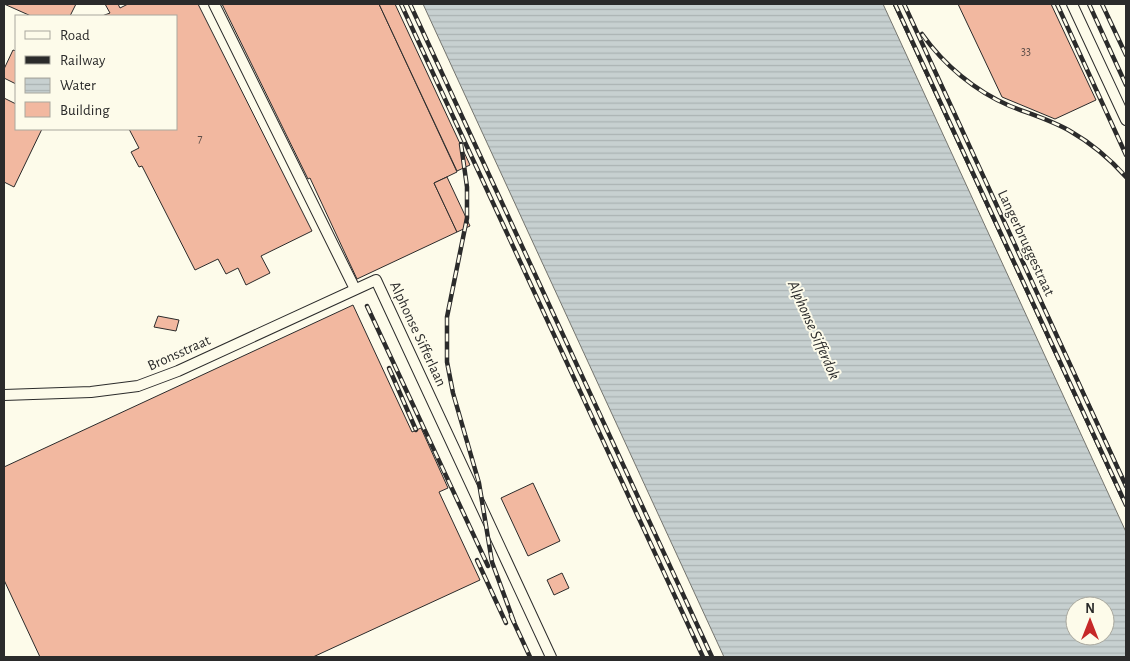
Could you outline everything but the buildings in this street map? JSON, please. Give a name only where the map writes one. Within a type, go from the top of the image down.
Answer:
[{"type":"street","points":[[214,4],[355,289]]},
{"type":"street","name":"Langerbruggestraat","points":[[899,4],[1126,496]]},
{"type":"street","points":[[1072,4],[1126,120]]},
{"type":"street","name":"Alphonse Sifferlaan","points":[[355,289],[376,280],[551,657]]},
{"type":"street","name":"Bronsstraat","points":[[4,395],[91,392],[138,386],[178,371],[355,289]]},
{"type":"water","name":"Alphonse Sifferdok","points":[[423,4],[883,4],[1126,532],[1126,657],[724,657]]},
{"type":"railway","points":[[401,4],[703,657]]},
{"type":"railway","points":[[410,4],[712,657]]},
{"type":"railway","points":[[895,4],[1126,505]]},
{"type":"railway","points":[[904,4],[1126,486]]},
{"type":"railway","points":[[1057,4],[1126,155]]},
{"type":"railway","points":[[1089,4],[1126,85]]},
{"type":"railway","points":[[1102,4],[1126,55]]},
{"type":"railway","points":[[922,34],[940,56],[973,85],[997,100],[1048,120],[1070,131],[1100,152],[1126,177]]},
{"type":"railway","points":[[461,144],[467,187],[467,218],[447,317],[447,362],[453,393],[479,483],[492,562],[514,622]]},
{"type":"railway","points":[[367,306],[488,566]]},
{"type":"railway","points":[[389,368],[416,430]]},
{"type":"railway","points":[[477,560],[506,623]]},
{"type":"railway","points":[[511,616],[530,657]]}]
